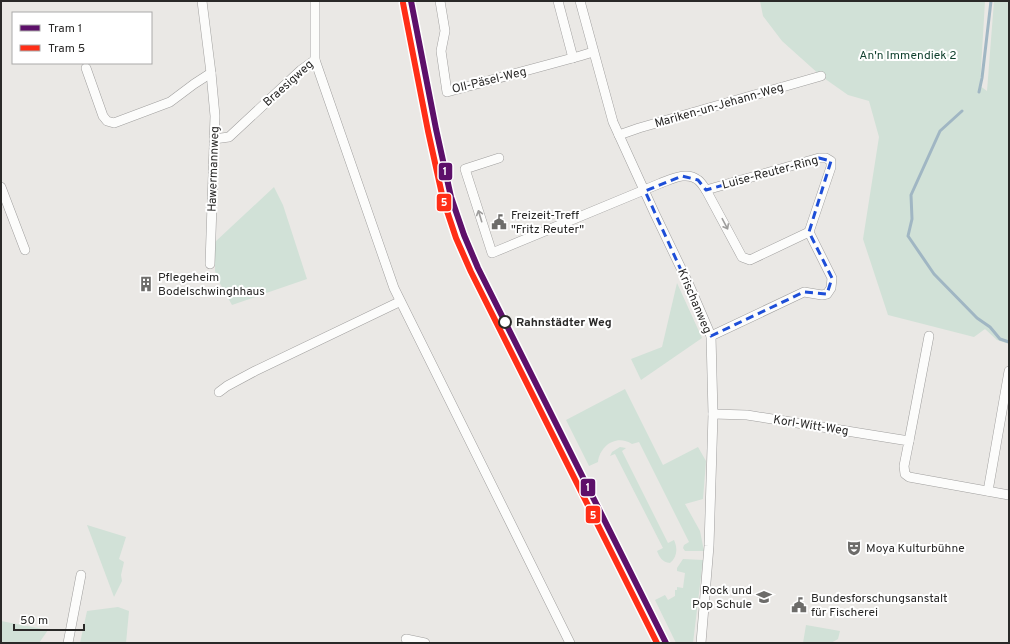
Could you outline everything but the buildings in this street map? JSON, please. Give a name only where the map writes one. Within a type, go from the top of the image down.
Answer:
[{"type":"street","name":"Hawermannweg","points":[[202,1],[212,74],[215,116],[210,264]]},
{"type":"street","name":"Braesigweg","points":[[214,139],[229,137],[301,70],[315,60],[315,1]]},
{"type":"street","name":"Oll-Päsel-Weg","points":[[440,1],[445,31],[441,51],[447,92],[593,52]]},
{"type":"street","points":[[558,1],[573,58]]},
{"type":"street","name":"Krischanweg","points":[[580,1],[613,122],[690,287],[711,336],[713,414],[709,546],[701,643]]},
{"type":"street","points":[[315,60],[384,262],[400,302],[570,643]]},
{"type":"street","points":[[86,68],[103,116],[106,121],[114,123],[170,102],[194,84],[212,74]]},
{"type":"street","name":"Mariken-un-Jehann-Weg","points":[[619,134],[821,76]]},
{"type":"street","name":"Luise-Reuter-Ring","points":[[499,158],[465,169],[492,253],[682,176],[690,176],[698,180],[706,190],[742,256],[750,260],[809,232],[831,167],[831,161],[826,158],[819,158],[706,190]]},
{"type":"street","points":[[1,187],[25,250]]},
{"type":"street","points":[[711,336],[804,292],[822,295],[827,294],[831,288],[832,278],[809,232]]},
{"type":"street","points":[[219,392],[226,386],[255,371],[400,302]]},
{"type":"street","points":[[930,336],[904,466],[905,474],[909,477],[1009,495]]},
{"type":"street","points":[[988,491],[1009,371]]},
{"type":"street","name":"Korl-Witt-Weg","points":[[713,414],[747,415],[909,441]]},
{"type":"street","points":[[68,643],[81,575]]},
{"type":"street","points":[[406,639],[425,643]]},
{"type":"highlighted area","points":[[819,158],[831,161],[809,232],[832,278],[827,294],[804,292],[711,336],[645,191],[682,176],[698,180],[706,190]]},
{"type":"green space","name":"An'n Immendiek 2","points":[[760,1],[985,1],[980,86],[987,91],[994,1],[1009,1],[1009,344],[997,340],[985,329],[974,337],[888,315],[863,239],[879,137],[869,101],[848,95],[821,76],[782,41],[763,16]]},
{"type":"green space","points":[[274,187],[283,205],[307,279],[232,305],[218,280],[215,271],[215,242]]},
{"type":"green space","points":[[677,283],[702,338],[641,380],[631,359],[662,347]]},
{"type":"green space","points":[[625,389],[663,465],[698,447],[706,461],[703,499],[685,504],[700,531],[704,551],[685,551],[683,548],[684,545],[689,542],[639,442],[632,444],[621,440],[610,443],[602,451],[598,462],[589,466],[566,420]]},
{"type":"green space","points":[[620,447],[626,448],[622,451],[668,543],[674,540],[676,553],[670,563],[663,561],[659,556],[657,551],[663,548],[615,454],[610,456],[612,452]]},
{"type":"green space","points":[[87,525],[126,537],[119,559],[124,562],[121,575],[122,581],[114,597]]},
{"type":"green space","points":[[683,559],[703,560],[693,643],[676,643],[655,600],[665,595],[668,600],[675,596],[675,590],[677,590],[677,587],[683,588],[685,573],[677,571],[677,568]]},
{"type":"green space","points":[[118,607],[129,611],[126,643],[80,643],[87,611]]},
{"type":"green space","points":[[1,621],[48,630],[39,643],[1,643]]},
{"type":"green space","points":[[806,625],[840,631],[838,639],[831,643],[803,643]]},
{"type":"waterway","points":[[979,92],[991,1]]},
{"type":"waterway","points":[[962,111],[940,131],[911,195],[912,219],[908,236],[934,274],[977,318],[990,327],[1000,339],[1009,342]]},
{"type":"tram line","name":"1","points":[[411,1],[451,197],[464,235],[478,268],[666,643]]},
{"type":"tram line","name":"5","points":[[403,3],[443,199],[456,238],[471,272],[657,643]]},
{"type":"place","name":"Freizeit-Treff \"Fritz Reuter\"","points":[[499,222]]},
{"type":"place","name":"Pflegeheim Bodelschwinghhaus","points":[[146,284]]},
{"type":"place","name":"Rahnstädter Weg","points":[[505,322]]},
{"type":"place","name":"Moya Kulturbühne","points":[[854,548]]},
{"type":"place","name":"Rock und Pop Schule","points":[[764,597]]},
{"type":"place","name":"Bundesforschungsanstalt für Fischerei","points":[[799,605]]}]
